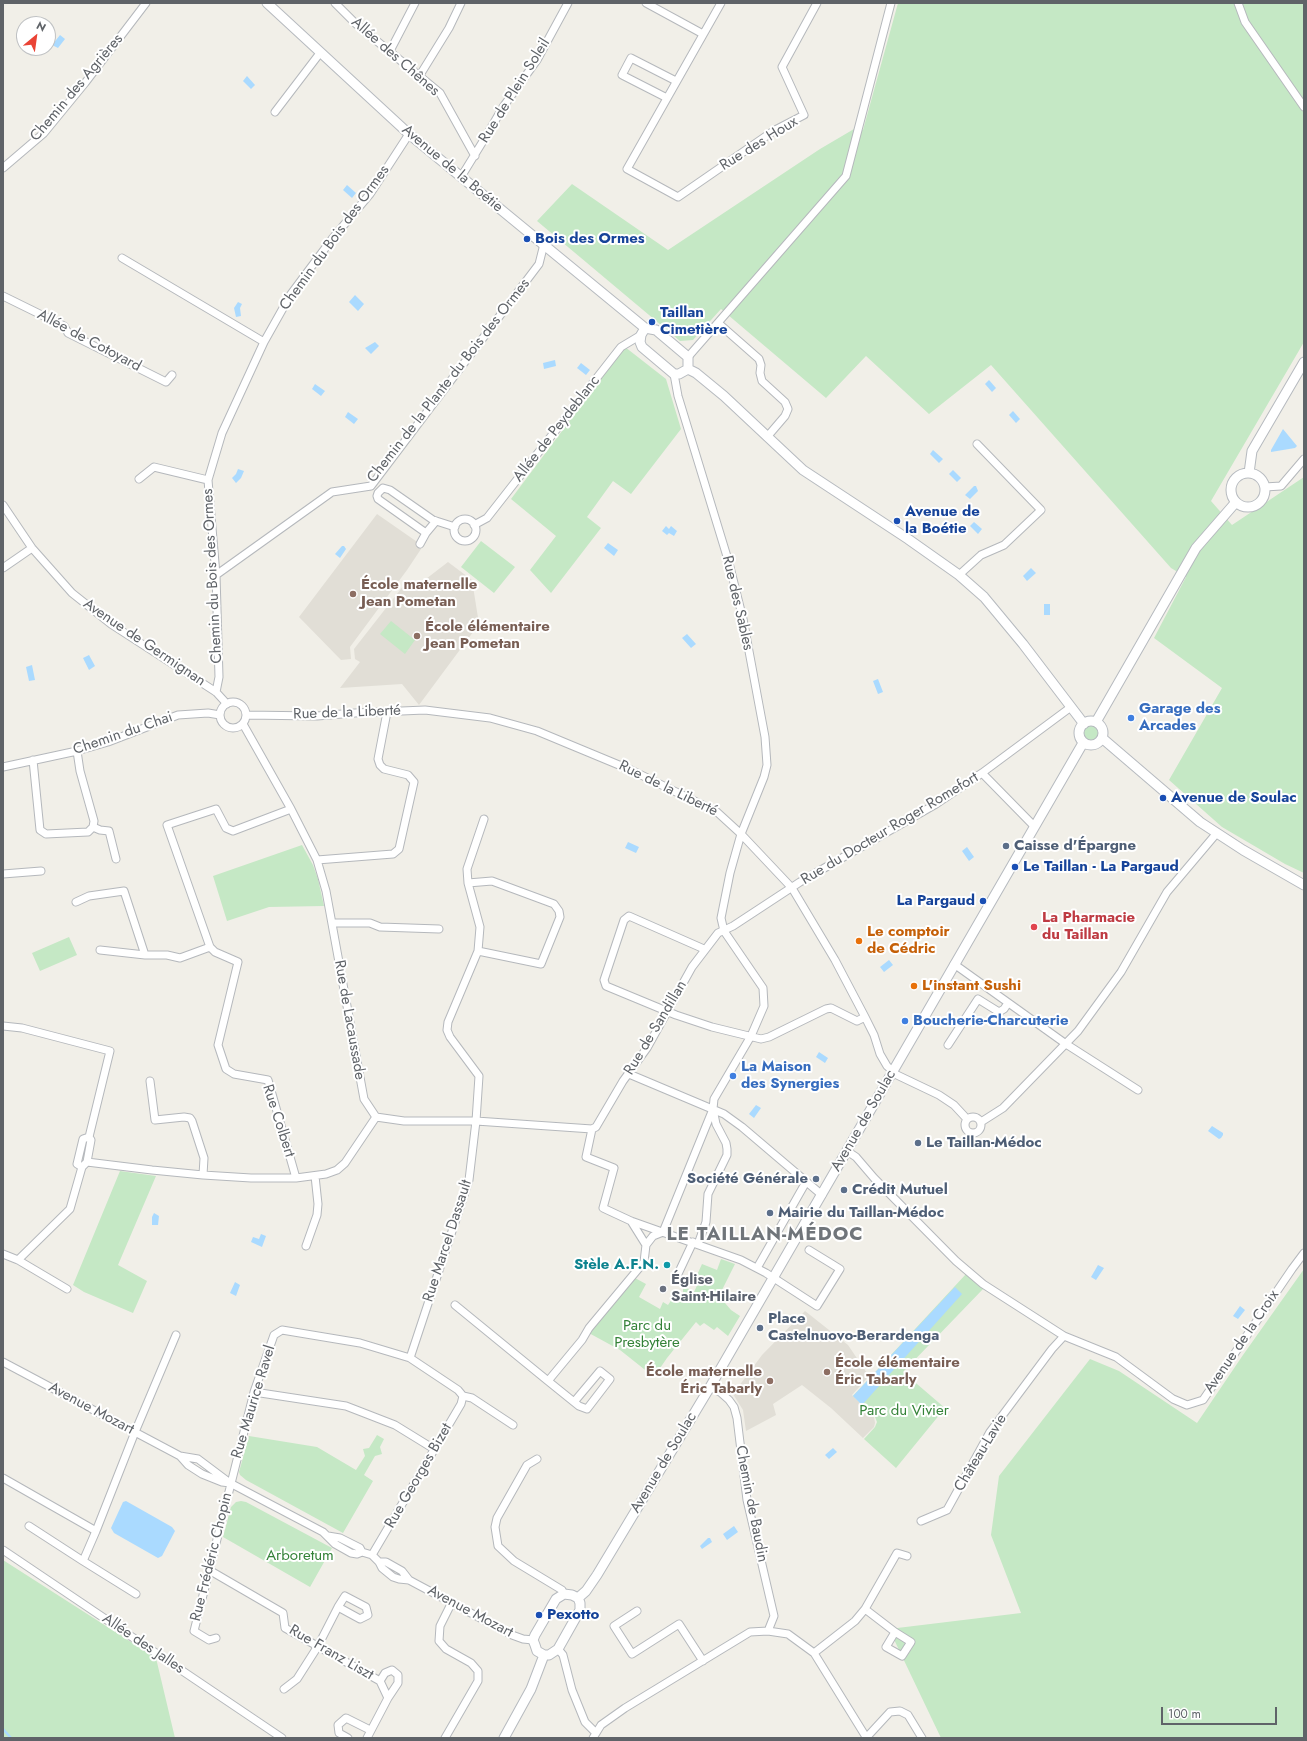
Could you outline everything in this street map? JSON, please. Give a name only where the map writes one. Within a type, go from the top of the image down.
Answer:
[{"type":"main road","name":"Avenue de la Boétie","points":[[267,3],[409,134],[544,244],[643,331]]},
{"type":"main road","points":[[692,371],[674,374],[642,347],[640,342],[643,331],[656,330],[688,357],[692,371],[724,396],[766,437],[803,470],[887,525],[959,575],[984,597],[1023,644],[1084,724]]},
{"type":"main road","points":[[1249,473],[1252,451],[1304,362]]},
{"type":"main road","points":[[1249,473],[1258,476],[1263,481],[1265,487],[1264,495],[1261,500],[1254,506],[1248,507],[1236,502],[1231,488],[1233,481],[1243,474],[1249,473]]},
{"type":"main road","points":[[1096,722],[1196,548],[1236,502]]},
{"type":"main road","points":[[1089,721],[1096,722],[1103,729],[1102,738],[1095,745],[1090,746],[1083,743],[1079,732],[1084,724],[1089,721]]},
{"type":"main road","points":[[1102,738],[1216,834],[1288,878],[1304,886]]},
{"type":"main road","name":"Avenue de Soulac","points":[[578,1598],[586,1591],[597,1575],[710,1387],[1083,743]]},
{"type":"main road","points":[[564,1594],[572,1595],[578,1598],[580,1610],[558,1649],[549,1655],[544,1655],[537,1651],[533,1640],[556,1599],[564,1594]]},
{"type":"main road","points":[[504,1738],[531,1690],[544,1655]]},
{"type":"street","name":"Chemin des Agrières","points":[[3,168],[44,133],[85,83],[146,3]]},
{"type":"street","name":"Allée des Chênes","points":[[335,3],[355,23],[440,93],[475,156]]},
{"type":"street","points":[[390,52],[415,3]]},
{"type":"street","points":[[420,75],[449,28],[461,3]]},
{"type":"street","name":"Rue de Plein Soleil","points":[[461,177],[475,156],[503,107],[537,60],[568,3]]},
{"type":"street","points":[[646,3],[703,34]]},
{"type":"street","points":[[676,81],[631,58],[622,75],[667,98],[721,3]]},
{"type":"street","name":"Rue des Houx","points":[[667,98],[628,169],[678,198],[775,130],[804,115],[782,67],[817,3]]},
{"type":"street","points":[[688,357],[846,176],[890,3]]},
{"type":"street","points":[[1238,3],[1245,22],[1304,106]]},
{"type":"street","points":[[275,112],[320,53]]},
{"type":"street","name":"Chemin du Bois des Ormes","points":[[216,692],[219,677],[216,575],[208,480],[222,433],[264,342],[291,294],[332,239],[370,194],[409,134]]},
{"type":"street","name":"Chemin de la Plante du Bois des Ormes","points":[[216,575],[332,492],[371,486],[539,264],[544,244]]},
{"type":"street","points":[[122,258],[264,342]]},
{"type":"street","name":"Allée de Cotoyard","points":[[3,296],[64,326],[68,333],[166,382],[172,375]]},
{"type":"street","points":[[718,323],[759,359],[762,381],[785,402],[788,409],[785,416],[766,437]]},
{"type":"street","name":"Allée de Peydeblanc","points":[[474,525],[487,518],[621,347],[643,331]]},
{"type":"street","name":"Rue des Sables","points":[[674,374],[678,396],[729,563],[743,618],[765,737],[767,765],[764,777],[741,834],[730,873],[721,918],[724,931]]},
{"type":"street","points":[[959,575],[981,555],[1004,545],[1041,510],[977,444]]},
{"type":"street","points":[[1265,487],[1280,486],[1304,459]]},
{"type":"street","points":[[139,479],[154,468],[208,480]]},
{"type":"street","points":[[426,533],[378,499],[377,496],[379,490],[383,488],[390,490],[436,522],[454,527]]},
{"type":"street","name":"Avenue de Germignan","points":[[3,505],[32,548],[72,593],[111,624],[216,692],[227,704]]},
{"type":"street","points":[[465,518],[472,521],[474,525],[475,534],[472,539],[461,540],[455,534],[454,527],[459,520],[465,518]]},
{"type":"street","points":[[420,544],[426,533],[436,522]]},
{"type":"street","points":[[3,568],[32,548]]},
{"type":"street","points":[[235,702],[241,705],[246,711],[243,724],[238,728],[228,728],[222,723],[220,715],[223,706],[227,704],[235,702]]},
{"type":"street","name":"Rue du Docteur Roger Romefort","points":[[724,931],[792,888],[936,804],[982,773],[1071,707]]},
{"type":"street","name":"Rue de la Liberté","points":[[246,715],[317,716],[425,710],[490,718],[537,731],[631,770],[717,812],[741,834],[792,888],[835,960],[874,1035],[880,1054],[893,1071],[939,1095],[954,1105],[967,1119]]},
{"type":"street","points":[[318,860],[393,854],[399,849],[414,782],[408,775],[384,769],[380,765],[378,759],[387,712]]},
{"type":"street","name":"Chemin du Chai","points":[[3,767],[77,751],[108,742],[178,715],[208,713],[220,715]]},
{"type":"street","name":"Rue de Lacaussade","points":[[243,724],[292,809],[318,860],[326,891],[364,1099],[376,1117]]},
{"type":"street","points":[[33,760],[39,826],[42,833],[88,832],[93,827],[94,821],[80,771],[77,751]]},
{"type":"street","points":[[982,773],[1034,826]]},
{"type":"street","points":[[100,950],[145,955],[167,954],[180,958],[210,947],[167,825],[216,809],[226,828],[233,830],[292,809]]},
{"type":"street","points":[[468,883],[492,882],[554,904],[560,910],[560,917],[542,964],[478,951],[480,927],[468,883],[467,869],[484,819]]},
{"type":"street","points":[[93,827],[100,830],[109,831],[116,859]]},
{"type":"street","points":[[981,1122],[975,1117],[967,1119],[965,1122],[967,1129],[973,1132],[979,1129],[981,1122],[1003,1108],[1066,1044],[1121,972],[1167,892],[1216,834]]},
{"type":"street","points":[[3,874],[41,871]]},
{"type":"street","points":[[76,902],[89,896],[124,892],[145,955]]},
{"type":"street","points":[[704,949],[629,916],[624,920],[605,975],[604,980],[606,986],[668,1012],[712,1027],[761,1039],[769,1037],[826,1009],[831,1008],[857,1021],[865,1017]]},
{"type":"street","points":[[332,923],[370,923],[380,927],[439,929]]},
{"type":"street","points":[[548,1381],[582,1340],[588,1328],[644,1262],[646,1245],[653,1236],[663,1232],[713,1109],[714,1099],[750,1036],[764,1006],[763,988],[724,931]]},
{"type":"street","name":"Rue de Sandillan","points":[[592,1129],[596,1127],[623,1081],[647,1048],[704,949],[718,933],[724,931]]},
{"type":"street","name":"Rue Colbert","points":[[210,947],[215,952],[238,962],[218,1045],[226,1069],[234,1074],[268,1080],[296,1178]]},
{"type":"street","name":"Rue Marcel Dassault","points":[[410,1358],[470,1180],[479,1076],[450,1037],[447,1030],[448,1022],[478,951]]},
{"type":"street","points":[[954,964],[1066,1044],[1138,1090]]},
{"type":"street","points":[[948,1045],[978,999],[998,1012],[1004,1009],[1008,1003]]},
{"type":"street","points":[[3,1026],[22,1028],[110,1051],[89,1138],[91,1140],[85,1164],[70,1209],[18,1260]]},
{"type":"street","points":[[629,1074],[724,1114],[742,1127],[822,1195]]},
{"type":"street","points":[[150,1081],[155,1120],[184,1117],[190,1118],[192,1121],[204,1158],[203,1174]]},
{"type":"street","points":[[677,1276],[706,1222],[708,1194],[727,1155],[726,1143],[716,1124],[713,1109]]},
{"type":"street","points":[[85,1164],[251,1178],[296,1178],[315,1176],[337,1170],[345,1162],[376,1117],[404,1121],[476,1121],[592,1129],[586,1157],[614,1168],[603,1208],[631,1221],[741,1260],[757,1268],[817,1306],[840,1270],[809,1250]]},
{"type":"street","name":"Avenue de la Croix","points":[[847,1151],[856,1157],[874,1178],[956,1261],[992,1290],[1064,1336],[1116,1357],[1173,1399],[1187,1405],[1203,1400],[1304,1253]]},
{"type":"street","points":[[306,1246],[318,1214],[315,1176]]},
{"type":"street","points":[[757,1268],[806,1182]]},
{"type":"street","points":[[631,1221],[646,1245]]},
{"type":"street","points":[[3,1254],[18,1260],[67,1289]]},
{"type":"street","points":[[455,1305],[548,1381],[574,1402],[579,1406],[587,1409],[610,1379],[600,1371],[574,1402]]},
{"type":"street","name":"Rue Maurice Ravel","points":[[230,1483],[254,1392],[274,1335],[282,1330],[360,1343],[410,1358],[458,1390],[462,1396],[472,1398],[513,1425]]},
{"type":"street","points":[[83,1561],[176,1335]]},
{"type":"street","name":"Château-Lavie","points":[[921,1521],[947,1510],[990,1432],[1052,1349],[1064,1336]]},
{"type":"street","name":"Avenue Mozart","points":[[3,1362],[180,1456],[198,1459],[230,1483],[328,1536],[340,1538],[360,1548],[362,1552],[372,1555],[379,1562],[386,1562],[402,1571],[409,1580],[512,1635],[523,1639],[533,1640]]},
{"type":"street","name":"Chemin de Baudin","points":[[710,1387],[720,1392],[734,1407],[748,1500],[774,1616],[768,1631]]},
{"type":"street","points":[[254,1392],[346,1406],[395,1425],[434,1449]]},
{"type":"street","name":"Rue Georges Bizet","points":[[372,1555],[461,1404],[462,1396]]},
{"type":"street","points":[[537,1459],[527,1465],[497,1518],[495,1527],[498,1546],[514,1561],[562,1590],[564,1594]]},
{"type":"street","points":[[3,1478],[96,1531]]},
{"type":"street","name":"Rue Frédéric Chopin","points":[[216,1638],[209,1640],[194,1631],[230,1483]]},
{"type":"street","points":[[29,1526],[136,1594]]},
{"type":"street","name":"Allée des Jalles","points":[[3,1550],[282,1738]]},
{"type":"street","points":[[814,1653],[855,1621],[865,1609],[896,1553],[907,1556]]},
{"type":"street","name":"Rue Franz Liszt","points":[[209,1570],[283,1613],[285,1628],[380,1681],[388,1698]]},
{"type":"street","points":[[445,1738],[478,1681],[478,1671],[471,1663],[446,1649],[439,1641],[440,1626],[452,1602]]},
{"type":"street","points":[[284,1689],[297,1679],[318,1646],[338,1607]]},
{"type":"street","points":[[865,1609],[895,1632]]},
{"type":"street","points":[[637,1611],[614,1626],[632,1654],[679,1624],[703,1661]]},
{"type":"street","points":[[558,1649],[563,1655],[572,1690],[585,1722],[594,1735],[601,1725],[625,1708],[750,1632],[768,1631],[788,1634],[814,1653],[866,1738],[890,1712],[900,1711],[908,1715],[922,1738]]},
{"type":"street","name":"Rue Franz Liszt","points":[[367,1738],[388,1698],[398,1683],[398,1675],[392,1670],[385,1673],[380,1681]]},
{"type":"street","points":[[348,1738],[339,1733],[338,1726],[346,1718],[370,1730]]},
{"type":"shaded area","name":"École maternelle Jean Pometan","points":[[377,514],[423,546],[350,647],[351,659],[341,660],[299,617]]},
{"type":"shaded area","name":"École élémentaire Jean Pometan","points":[[448,562],[472,580],[479,624],[419,705],[402,684],[340,688],[360,662],[355,659],[354,649],[404,585],[411,581],[422,582]]},
{"type":"shaded area","name":"École élémentaire Éric Tabarly","points":[[805,1311],[848,1345],[869,1376],[852,1395],[874,1417],[874,1427],[863,1438],[831,1408],[802,1385],[773,1404],[776,1415],[746,1431],[743,1410],[733,1394],[762,1355]]},
{"type":"green space","points":[[898,3],[1304,3],[1304,342],[1211,501],[1232,525],[1304,477],[1304,873],[1285,864],[1222,827],[1169,780],[1222,688],[1154,638],[1186,577],[1171,568],[991,365],[929,414],[866,356],[826,398],[721,309],[693,340],[680,341],[537,221],[572,184],[668,250],[820,149],[854,129],[863,130]]},
{"type":"green space","points":[[625,347],[666,379],[681,429],[631,494],[613,481],[587,517],[601,528],[551,593],[530,570],[556,536],[511,499]]},
{"type":"green space","points":[[481,541],[515,567],[494,593],[461,567]]},
{"type":"green space","points":[[391,621],[415,640],[405,654],[380,634]]},
{"type":"green space","points":[[1091,724],[1097,727],[1100,733],[1097,739],[1091,742],[1085,739],[1082,733],[1085,727]]},
{"type":"green space","points":[[302,845],[313,865],[318,879],[324,906],[269,907],[227,921],[213,876]]},
{"type":"green space","points":[[69,937],[77,955],[40,971],[32,953]]},
{"type":"green space","points":[[120,1171],[156,1176],[118,1265],[147,1281],[133,1313],[84,1292],[73,1285]]},
{"type":"green space","name":"Parc du Presbytère","points":[[721,1259],[735,1264],[719,1296],[731,1310],[740,1316],[728,1336],[717,1327],[714,1330],[704,1323],[700,1326],[696,1322],[654,1377],[620,1350],[587,1332],[635,1278],[646,1284],[639,1297],[660,1309],[663,1302],[668,1305],[672,1299],[677,1301],[683,1292],[683,1286],[694,1292],[701,1277],[697,1275],[702,1264],[717,1270]]},
{"type":"green space","points":[[1304,1269],[1304,1738],[941,1738],[889,1629],[1021,1613],[991,1535],[999,1476],[1090,1359],[1119,1371],[1197,1423]]},
{"type":"green space","name":"Parc du Vivier","points":[[966,1274],[984,1288],[903,1372],[945,1408],[896,1468],[864,1439],[875,1427],[877,1422],[875,1417],[853,1396]]},
{"type":"green space","points":[[377,1435],[384,1439],[380,1447],[382,1454],[375,1456],[364,1475],[373,1481],[343,1533],[246,1480],[240,1475],[239,1472],[249,1436],[317,1447],[356,1470],[365,1456],[363,1449],[369,1448]]},
{"type":"green space","name":"Arboretum","points":[[236,1502],[246,1502],[332,1548],[310,1587],[223,1537],[231,1507]]},
{"type":"green space","points":[[3,1560],[156,1658],[175,1738],[3,1738]]},
{"type":"water","points":[[60,35],[65,39],[58,48],[56,47],[56,40]]},
{"type":"water","points":[[247,76],[255,85],[251,89],[243,81]]},
{"type":"water","points":[[347,185],[356,193],[352,198],[343,190]]},
{"type":"water","points":[[355,295],[364,304],[358,311],[349,302]]},
{"type":"water","points":[[238,302],[242,304],[240,308],[241,316],[236,317],[234,308]]},
{"type":"water","points":[[375,342],[379,346],[371,354],[365,348]]},
{"type":"water","points":[[555,360],[556,366],[544,369],[543,363]]},
{"type":"water","points":[[581,363],[590,370],[586,375],[577,368]]},
{"type":"water","points":[[989,380],[996,388],[992,392],[985,384]]},
{"type":"water","points":[[315,384],[325,391],[321,396],[312,389]]},
{"type":"water","points":[[1013,411],[1020,419],[1016,423],[1009,415]]},
{"type":"water","points":[[348,412],[358,419],[354,424],[345,417]]},
{"type":"water","points":[[1283,429],[1297,446],[1295,448],[1271,452],[1271,450]]},
{"type":"water","points":[[933,450],[943,459],[939,463],[930,454]]},
{"type":"water","points":[[238,469],[244,471],[241,478],[236,483],[232,478]]},
{"type":"water","points":[[953,470],[961,478],[957,482],[949,474]]},
{"type":"water","points":[[974,486],[976,486],[978,491],[970,499],[965,495]]},
{"type":"water","points":[[974,522],[982,529],[978,534],[970,526]]},
{"type":"water","points":[[666,526],[669,529],[671,526],[677,531],[674,536],[669,533],[667,535],[662,531]]},
{"type":"water","points":[[608,543],[618,550],[614,556],[604,548]]},
{"type":"water","points":[[342,546],[346,549],[340,558],[335,554]]},
{"type":"water","points":[[1031,568],[1036,573],[1027,581],[1023,576]]},
{"type":"water","points":[[1044,604],[1050,604],[1050,615],[1044,615]]},
{"type":"water","points":[[687,634],[696,644],[691,648],[682,638]]},
{"type":"water","points":[[89,655],[95,666],[89,670],[83,658]]},
{"type":"water","points":[[32,665],[35,680],[29,681],[26,667]]},
{"type":"water","points":[[878,679],[883,692],[878,694],[873,681]]},
{"type":"water","points":[[628,842],[639,847],[636,853],[625,848]]},
{"type":"water","points":[[967,847],[974,857],[969,861],[962,851]]},
{"type":"water","points":[[889,960],[893,965],[884,972],[880,967]]},
{"type":"water","points":[[819,1052],[828,1058],[825,1063],[816,1057]]},
{"type":"water","points":[[756,1105],[761,1108],[754,1118],[749,1114]]},
{"type":"water","points":[[1212,1126],[1223,1133],[1221,1138],[1219,1139],[1208,1131]]},
{"type":"water","points":[[154,1213],[159,1216],[158,1225],[152,1225],[152,1217]]},
{"type":"water","points":[[261,1234],[266,1236],[262,1247],[251,1242],[253,1237],[259,1239]]},
{"type":"water","points":[[1098,1265],[1104,1268],[1096,1280],[1091,1277]]},
{"type":"water","points":[[235,1282],[240,1285],[236,1296],[230,1293]]},
{"type":"water","points":[[955,1287],[962,1294],[862,1405],[853,1396]]},
{"type":"water","points":[[1240,1306],[1245,1310],[1238,1319],[1233,1316]]},
{"type":"water","points":[[833,1448],[837,1452],[829,1459],[825,1455]]},
{"type":"water","points":[[126,1501],[172,1527],[175,1531],[162,1556],[158,1558],[114,1533],[111,1528],[123,1502]]},
{"type":"water","points":[[734,1526],[738,1532],[727,1540],[723,1534]]},
{"type":"water","points":[[708,1538],[710,1538],[712,1542],[702,1549],[700,1546]]},
{"type":"waterway","points":[[3,1729],[11,1738]]},
{"type":"place","name":"Bois des Ormes","points":[[527,239]]},
{"type":"place","name":"Taillan Cimetière","points":[[652,322]]},
{"type":"place","name":"Avenue de la Boétie","points":[[897,521]]},
{"type":"place","name":"École maternelle Jean Pometan","points":[[353,594]]},
{"type":"place","name":"École élémentaire Jean Pometan","points":[[417,636]]},
{"type":"place","name":"Garage des Arcades","points":[[1131,718]]},
{"type":"place","name":"Avenue de Soulac","points":[[1163,798]]},
{"type":"place","name":"Caisse d'Épargne","points":[[1006,846]]},
{"type":"place","name":"Le Taillan - La Pargaud","points":[[1015,867]]},
{"type":"place","name":"La Pargaud","points":[[983,901]]},
{"type":"place","name":"La Pharmacie du Taillan","points":[[1034,927]]},
{"type":"place","name":"Le comptoir de Cédric","points":[[859,941]]},
{"type":"place","name":"L'instant Sushi","points":[[914,986]]},
{"type":"place","name":"Boucherie-Charcuterie","points":[[905,1021]]},
{"type":"place","name":"La Maison des Synergies","points":[[733,1076]]},
{"type":"place","name":"Le Taillan-Médoc","points":[[918,1143]]},
{"type":"place","name":"Société Générale","points":[[816,1179]]},
{"type":"place","name":"Crédit Mutuel","points":[[844,1190]]},
{"type":"place","name":"Mairie du Taillan-Médoc","points":[[770,1213]]},
{"type":"place","name":"Stèle A.F.N.","points":[[667,1265]]},
{"type":"place","name":"Église Saint-Hilaire","points":[[663,1289]]},
{"type":"place","name":"Place Castelnuovo-Berardenga","points":[[760,1328]]},
{"type":"place","name":"École élémentaire Éric Tabarly","points":[[827,1372]]},
{"type":"place","name":"École maternelle Éric Tabarly","points":[[770,1381]]},
{"type":"place","name":"Pexotto","points":[[539,1615]]},
{"type":"district","name":"LE TAILLAN-MÉDOC","points":[[765,1235]]}]
